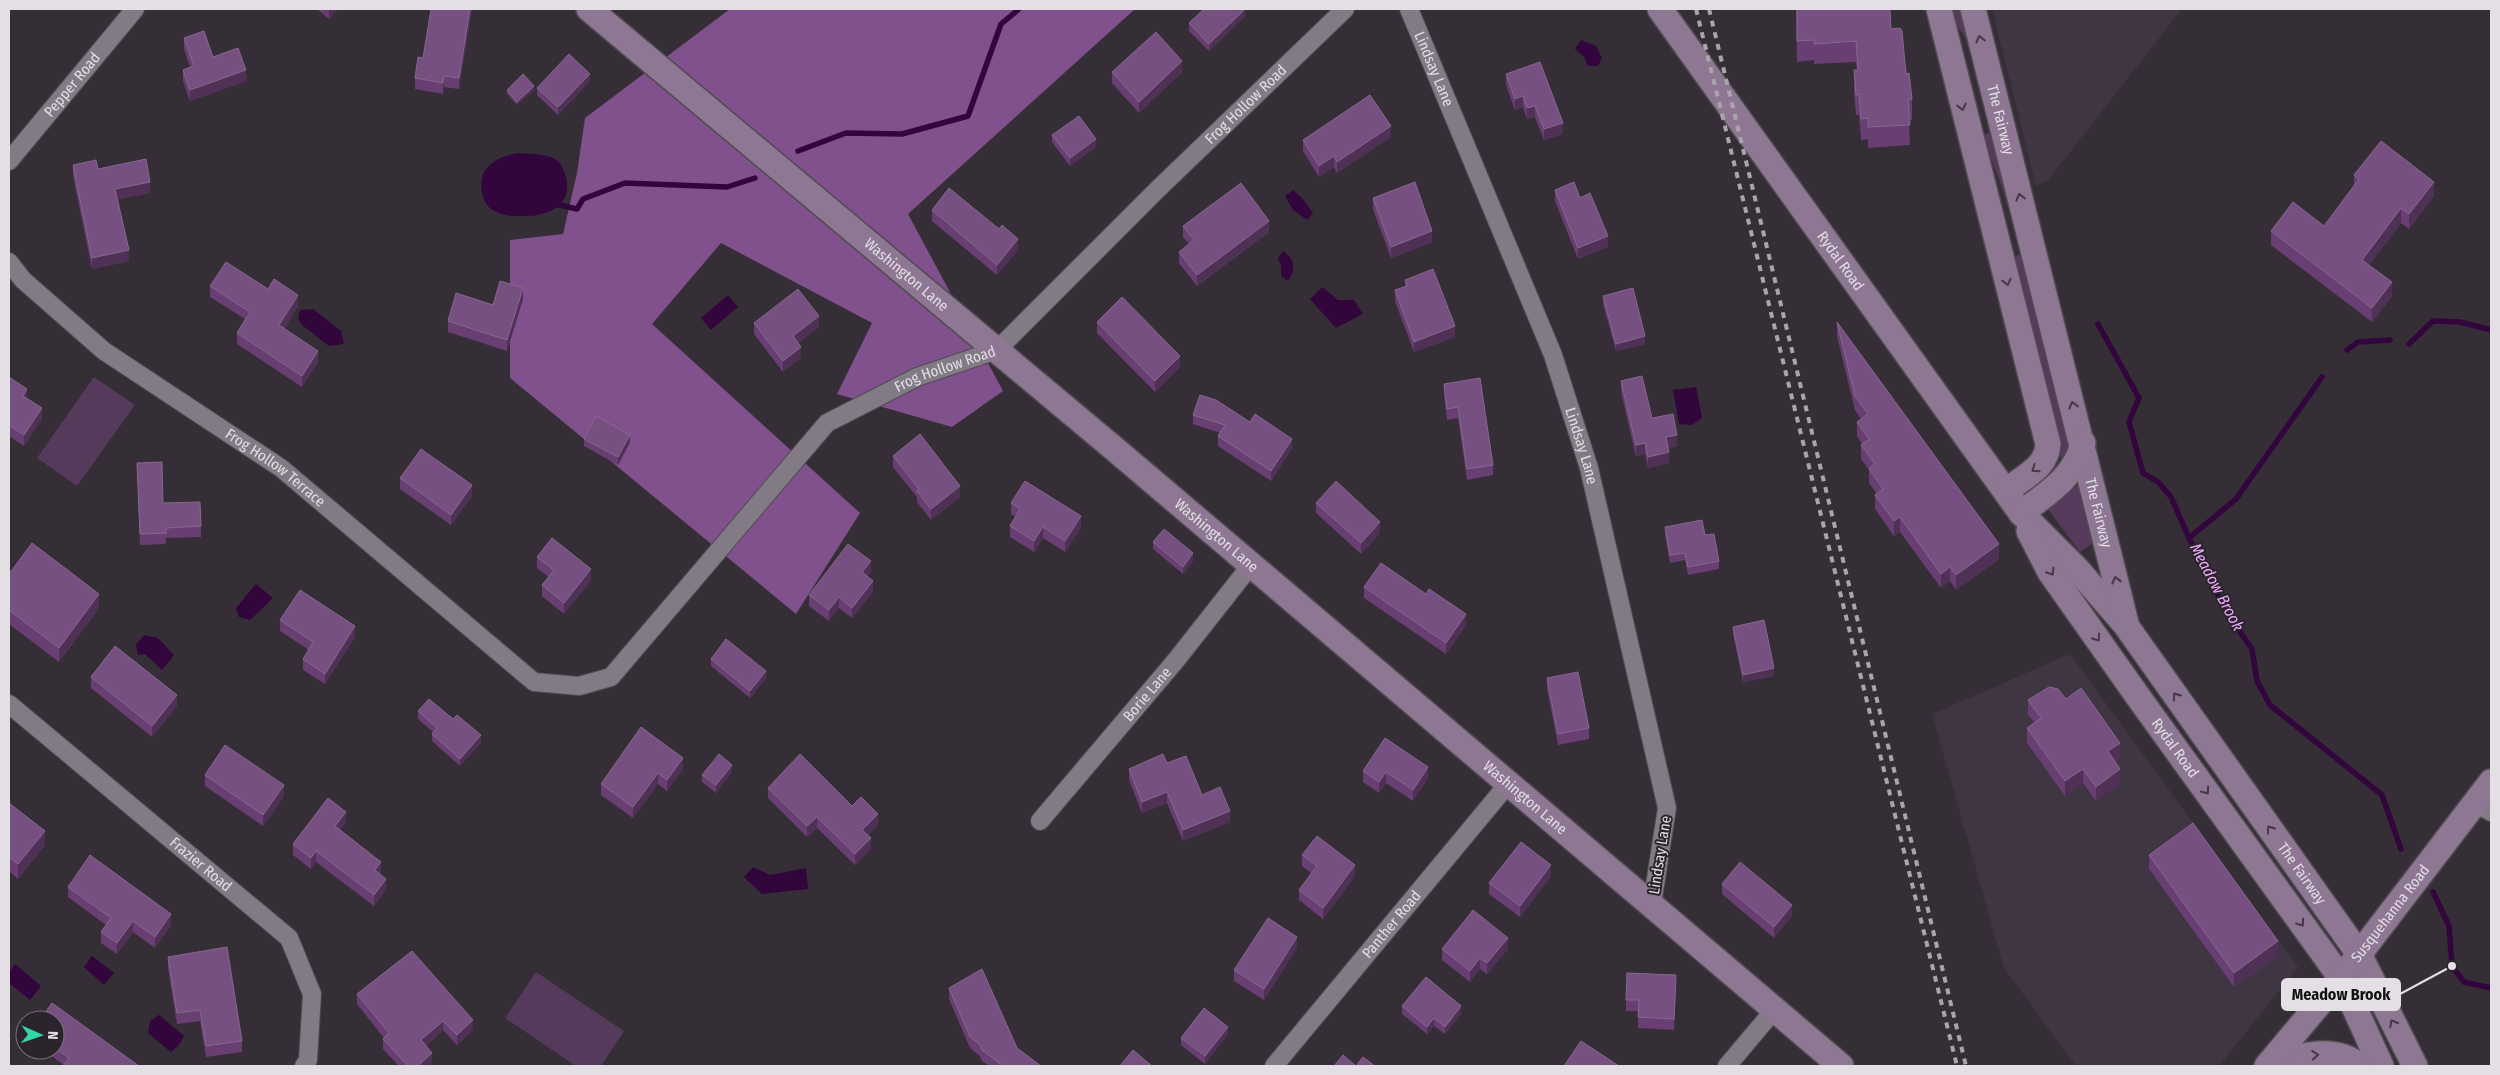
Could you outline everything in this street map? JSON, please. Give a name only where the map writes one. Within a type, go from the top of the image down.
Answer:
[{"type":"main road","name":"Washington Lane","points":[[589,9],[997,350],[1841,1066]]},
{"type":"main road","name":"Rydal Road","points":[[1660,9],[2006,491],[2021,513],[2050,572],[2341,978],[2382,1066]]},
{"type":"main road","points":[[1938,9],[2048,444],[2048,455],[2044,463],[2006,491]]},
{"type":"main road","name":"The Fairway","points":[[1973,9],[2083,443],[2127,627],[2359,954],[2416,1066]]},
{"type":"main road","points":[[1995,235],[2028,227]]},
{"type":"main road","points":[[2021,513],[2057,487],[2080,458],[2083,443]]},
{"type":"main road","name":"Rydal Road","points":[[2021,513],[2076,568],[2127,627]]},
{"type":"main road","name":"Susquehanna Road","points":[[2268,1065],[2341,978],[2425,866],[2483,807],[2491,782]]},
{"type":"main road","points":[[2268,1065],[2315,1054],[2338,1055],[2360,1066]]},
{"type":"street","name":"Pepper Road","points":[[9,161],[135,9]]},
{"type":"street","name":"Frog Hollow Road","points":[[534,682],[579,686],[611,677],[827,423],[917,377],[997,350],[1158,189],[1345,9]]},
{"type":"street","name":"Lindsay Lane","points":[[1410,9],[1553,355],[1589,468],[1667,808],[1652,904]]},
{"type":"street","name":"Frog Hollow Terrace","points":[[9,262],[23,280],[104,351],[281,468],[534,682]]},
{"type":"street","name":"Borie Lane","points":[[1040,821],[1177,659],[1251,565]]},
{"type":"street","name":"Frazier Road","points":[[9,704],[289,938],[312,994],[308,1060],[304,1066]]},
{"type":"street","name":"Panther Road","points":[[1274,1066],[1508,784]]},
{"type":"street","points":[[1728,1066],[1775,1009]]},
{"type":"shaded area","points":[[730,9],[1135,9],[908,214],[1003,391],[952,427],[837,394],[872,323],[721,243],[652,324],[860,513],[796,614],[510,378],[510,240],[563,234],[577,173],[585,118]]},
{"type":"shaded area","points":[[1951,9],[1968,9],[1986,86],[1978,87],[1967,40],[1953,20]]},
{"type":"shaded area","points":[[1992,9],[2182,9],[2049,179],[2036,186]]},
{"type":"shaded area","points":[[1581,40],[1596,46],[1602,58],[1598,66],[1588,66],[1584,57],[1575,49]]},
{"type":"shaded area","points":[[1994,131],[2012,204],[2006,202],[1983,135]]},
{"type":"shaded area","points":[[517,153],[544,155],[554,158],[560,163],[567,182],[567,192],[559,205],[552,210],[536,215],[519,216],[501,214],[487,205],[484,200],[481,183],[484,172],[497,160]]},
{"type":"shaded area","points":[[1293,190],[1303,199],[1313,213],[1307,220],[1293,210],[1285,196]]},
{"type":"shaded area","points":[[1283,251],[1290,257],[1293,264],[1288,281],[1281,276],[1281,266],[1278,258]]},
{"type":"shaded area","points":[[2025,254],[2071,427],[2069,458],[2060,463],[2061,458],[2013,261],[2017,255]]},
{"type":"shaded area","points":[[1322,287],[1338,300],[1354,300],[1363,314],[1336,328],[1310,299]]},
{"type":"shaded area","points":[[728,295],[738,307],[711,330],[701,318]]},
{"type":"shaded area","points":[[313,309],[341,331],[344,344],[329,346],[302,325],[298,318],[300,310]]},
{"type":"shaded area","points":[[94,377],[135,405],[77,486],[37,458]]},
{"type":"shaded area","points":[[1696,387],[1702,418],[1692,425],[1679,424],[1673,390]]},
{"type":"shaded area","points":[[2082,482],[2097,540],[2080,552],[2047,508]]},
{"type":"shaded area","points":[[256,584],[273,598],[250,620],[239,617],[236,608]]},
{"type":"shaded area","points":[[144,635],[158,638],[174,655],[162,670],[145,654],[138,655],[136,645]]},
{"type":"shaded area","points":[[2070,654],[2298,967],[2219,1066],[2076,1066],[2004,968],[1932,714]]},
{"type":"shaded area","points":[[753,867],[770,875],[806,868],[808,889],[762,894],[744,877]]},
{"type":"shaded area","points":[[92,956],[114,973],[104,985],[84,967]]},
{"type":"shaded area","points":[[15,964],[41,986],[30,1000],[9,983],[9,972]]},
{"type":"shaded area","points":[[536,972],[624,1031],[601,1066],[576,1066],[505,1018]]},
{"type":"shaded area","points":[[159,1015],[184,1036],[179,1045],[171,1052],[148,1033],[150,1021]]},
{"type":"building","points":[[431,9],[470,9],[459,78],[444,76],[443,83],[415,78],[418,57],[423,58]]},
{"type":"building","points":[[1204,9],[1245,9],[1209,44],[1189,23]]},
{"type":"building","points":[[1797,9],[1890,9],[1891,29],[1900,28],[1902,31],[1906,74],[1909,73],[1912,99],[1908,100],[1910,125],[1868,127],[1868,118],[1861,119],[1859,94],[1856,95],[1854,70],[1858,70],[1856,41],[1814,44],[1814,40],[1797,41]]},
{"type":"building","points":[[204,31],[213,57],[238,48],[246,70],[190,90],[183,70],[194,66],[184,38]]},
{"type":"building","points":[[1156,32],[1182,61],[1139,102],[1112,72]]},
{"type":"building","points":[[569,54],[590,74],[558,107],[537,88]]},
{"type":"building","points":[[1540,62],[1563,123],[1544,129],[1535,106],[1527,108],[1523,96],[1515,99],[1506,74]]},
{"type":"building","points":[[523,74],[534,86],[517,102],[507,90]]},
{"type":"building","points":[[1370,95],[1391,126],[1337,162],[1334,156],[1319,166],[1303,140]]},
{"type":"building","points":[[1079,116],[1096,139],[1070,158],[1052,135]]},
{"type":"building","points":[[2381,141],[2434,182],[2409,214],[2401,208],[2362,260],[2392,282],[2372,308],[2271,231],[2293,202],[2324,226],[2359,179],[2354,175]]},
{"type":"building","points":[[146,159],[150,182],[115,189],[129,250],[92,258],[73,165],[96,160],[98,169]]},
{"type":"building","points":[[1415,182],[1432,231],[1391,247],[1373,198]]},
{"type":"building","points":[[1574,182],[1580,198],[1590,193],[1608,236],[1578,248],[1555,190]]},
{"type":"building","points":[[1241,183],[1269,221],[1197,275],[1179,252],[1194,240],[1183,226]]},
{"type":"building","points":[[949,188],[999,229],[1002,225],[1018,239],[997,265],[932,210]]},
{"type":"building","points":[[226,262],[268,289],[274,279],[298,295],[279,325],[318,351],[302,376],[237,333],[250,312],[210,286]]},
{"type":"building","points":[[1433,269],[1455,326],[1414,342],[1395,290],[1407,286],[1405,280]]},
{"type":"building","points":[[500,281],[523,288],[507,340],[448,321],[456,293],[493,305]]},
{"type":"building","points":[[1633,288],[1645,336],[1616,344],[1603,296]]},
{"type":"building","points":[[798,289],[819,316],[793,336],[801,347],[783,361],[754,323]]},
{"type":"building","points":[[1122,297],[1180,356],[1155,381],[1097,322]]},
{"type":"building","points":[[1837,322],[1999,544],[1956,575],[1950,567],[1941,574],[1900,517],[1894,521],[1875,495],[1883,489],[1869,469],[1875,464],[1861,445],[1869,439],[1857,422],[1868,414],[1855,396]]},
{"type":"building","points":[[1642,376],[1652,418],[1673,414],[1677,435],[1666,437],[1669,452],[1648,457],[1645,443],[1636,445],[1621,381]]},
{"type":"building","points":[[9,377],[27,389],[23,396],[42,408],[24,435],[9,425]]},
{"type":"building","points":[[1480,378],[1493,465],[1467,469],[1458,407],[1447,409],[1444,384]]},
{"type":"building","points":[[1200,395],[1216,400],[1250,422],[1255,414],[1292,439],[1271,471],[1218,436],[1225,425],[1193,415]]},
{"type":"building","points":[[596,416],[630,435],[618,457],[584,439]]},
{"type":"building","points":[[920,434],[960,486],[931,509],[917,491],[919,489],[893,456]]},
{"type":"building","points":[[421,449],[472,485],[451,515],[400,478]]},
{"type":"building","points":[[162,462],[163,503],[200,502],[201,526],[166,528],[166,533],[140,534],[137,463]]},
{"type":"building","points":[[1025,481],[1081,516],[1065,541],[1043,527],[1034,541],[1010,526],[1020,509],[1011,503]]},
{"type":"building","points":[[1336,481],[1380,522],[1361,543],[1316,503]]},
{"type":"building","points":[[1702,520],[1705,535],[1714,534],[1719,561],[1688,567],[1685,553],[1670,555],[1665,527]]},
{"type":"building","points":[[1164,529],[1193,553],[1183,567],[1153,542]]},
{"type":"building","points":[[552,538],[591,569],[564,603],[542,585],[554,570],[537,557]]},
{"type":"building","points":[[32,543],[99,594],[59,648],[9,610],[9,574]]},
{"type":"building","points":[[848,544],[871,561],[862,572],[873,581],[852,608],[839,597],[829,610],[809,595]]},
{"type":"building","points":[[1381,563],[1426,594],[1429,589],[1466,614],[1446,643],[1364,587]]},
{"type":"building","points":[[300,590],[355,626],[325,674],[303,659],[313,642],[280,620]]},
{"type":"building","points":[[1764,620],[1774,668],[1743,675],[1733,627]]},
{"type":"building","points":[[726,639],[766,671],[750,691],[711,659]]},
{"type":"building","points":[[115,646],[177,695],[152,726],[91,677]]},
{"type":"building","points":[[1578,672],[1589,728],[1558,734],[1547,678]]},
{"type":"building","points":[[2049,687],[2058,689],[2066,699],[2081,688],[2120,743],[2108,751],[2120,769],[2096,787],[2083,769],[2065,781],[2027,728],[2041,718],[2028,700]]},
{"type":"building","points":[[429,699],[453,719],[457,715],[481,735],[460,759],[432,734],[437,728],[418,711]]},
{"type":"building","points":[[641,727],[683,758],[667,780],[658,773],[633,807],[601,784]]},
{"type":"building","points":[[1385,738],[1428,767],[1413,790],[1386,772],[1379,782],[1363,771]]},
{"type":"building","points":[[225,745],[284,785],[263,815],[205,775]]},
{"type":"building","points":[[719,754],[732,765],[716,785],[702,775]]},
{"type":"building","points":[[800,754],[852,806],[861,797],[878,814],[862,830],[871,838],[855,854],[817,817],[807,826],[768,788]]},
{"type":"building","points":[[1163,754],[1167,763],[1186,756],[1202,795],[1220,787],[1230,811],[1183,830],[1167,792],[1142,802],[1129,769]]},
{"type":"building","points":[[328,798],[346,812],[335,826],[381,862],[375,870],[386,879],[374,895],[316,851],[311,858],[293,844]]},
{"type":"building","points":[[9,803],[45,831],[18,864],[9,857]]},
{"type":"building","points":[[2193,823],[2278,941],[2234,973],[2149,855]]},
{"type":"building","points":[[1317,836],[1355,865],[1323,908],[1299,890],[1317,866],[1302,855]]},
{"type":"building","points":[[1521,842],[1551,865],[1520,906],[1489,883]]},
{"type":"building","points":[[90,855],[171,914],[155,937],[133,921],[117,943],[101,932],[111,918],[68,887]]},
{"type":"building","points":[[1740,862],[1792,905],[1774,927],[1722,884]]},
{"type":"building","points":[[1473,910],[1508,938],[1487,963],[1480,958],[1470,971],[1442,949]]},
{"type":"building","points":[[1268,918],[1297,937],[1264,989],[1234,970]]},
{"type":"building","points":[[227,947],[242,1041],[206,1046],[200,1010],[177,1013],[168,957]]},
{"type":"building","points":[[412,951],[473,1020],[457,1035],[443,1021],[421,1040],[432,1053],[418,1066],[408,1066],[383,1039],[389,1033],[357,994]]},
{"type":"building","points":[[982,969],[1017,1048],[1041,1066],[1003,1066],[982,1050],[980,1045],[970,1037],[949,988]]},
{"type":"building","points":[[1627,973],[1676,975],[1674,1019],[1638,1017],[1639,1000],[1626,1000]]},
{"type":"building","points":[[1426,977],[1461,1006],[1445,1027],[1434,1018],[1427,1027],[1402,1006]]},
{"type":"building","points":[[52,1003],[62,1010],[47,1010]]},
{"type":"building","points":[[1204,1008],[1228,1027],[1205,1056],[1181,1038]]},
{"type":"building","points":[[65,1012],[139,1066],[63,1066],[69,1058],[65,1055]]},
{"type":"building","points":[[1581,1041],[1619,1066],[1564,1066]]},
{"type":"building","points":[[1133,1050],[1152,1066],[1120,1066]]},
{"type":"building","points":[[1343,1055],[1356,1066],[1334,1066]]},
{"type":"building","points":[[1363,1057],[1375,1066],[1356,1066]]},
{"type":"waterway","points":[[798,151],[846,133],[902,134],[968,116],[1001,24],[1019,9]]},
{"type":"waterway","points":[[555,204],[577,209],[583,199],[625,183],[727,187],[755,178]]},
{"type":"waterway","points":[[2409,344],[2433,321],[2460,322],[2491,330]]},
{"type":"waterway","name":"Meadow Brook","points":[[2098,324],[2139,398],[2129,422],[2143,473],[2158,482],[2171,497],[2189,538],[2227,613],[2252,649],[2257,681],[2270,705],[2382,795],[2401,849]]},
{"type":"waterway","points":[[2347,350],[2358,342],[2390,340]]},
{"type":"waterway","points":[[2189,538],[2236,499],[2322,377]]},
{"type":"waterway","name":"Meadow Brook","points":[[2433,892],[2449,926],[2452,966],[2464,982],[2491,988]]},
{"type":"railway","points":[[1696,9],[1957,1066]]},
{"type":"railway","points":[[1709,9],[1966,1066]]},
{"type":"place","name":"Meadow Brook","points":[[2452,966]]}]
